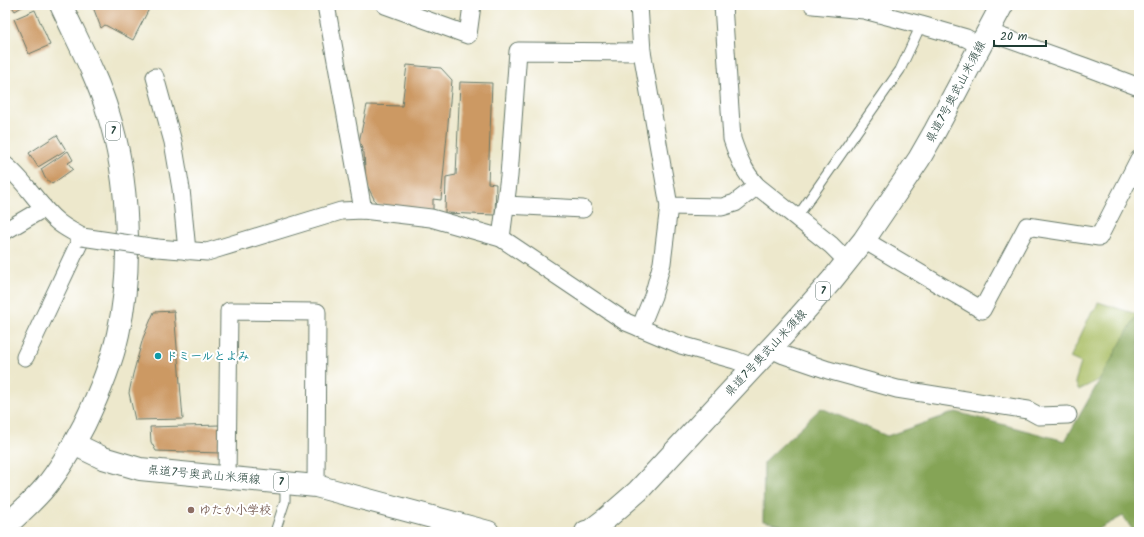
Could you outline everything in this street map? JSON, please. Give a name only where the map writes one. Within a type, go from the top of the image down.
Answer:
[{"type":"main road","name":"7","points":[[5,527],[46,487],[74,444],[98,395],[117,336],[124,301],[126,225],[120,165],[108,113],[98,84],[61,5]]},
{"type":"main road","name":"県道7号奥武山米須線","points":[[588,532],[607,518],[638,491],[819,296],[864,240],[902,185],[935,131],[1002,5]]},
{"type":"main road","name":"県道7号奥武山米須線","points":[[74,444],[104,458],[140,469],[316,486],[488,532]]},
{"type":"street","points":[[326,5],[363,210]]},
{"type":"street","points":[[385,5],[468,35],[472,5]]},
{"type":"street","points":[[639,5],[642,52],[669,206],[662,263],[653,296],[640,328]]},
{"type":"street","points":[[723,5],[732,139],[739,159],[748,177],[757,186],[797,216],[847,261]]},
{"type":"street","points":[[813,5],[861,8],[966,38],[984,39],[1086,67],[1139,87]]},
{"type":"street","points":[[501,238],[509,176],[518,51],[642,52]]},
{"type":"street","points":[[155,77],[173,142],[181,189],[187,251]]},
{"type":"street","points":[[864,240],[982,310],[1028,226],[1099,237],[1139,159]]},
{"type":"street","points":[[5,165],[16,174],[58,223],[82,237],[157,248],[207,252],[341,211],[363,210],[431,218],[501,238],[626,322],[681,345],[735,360],[753,367]]},
{"type":"street","points":[[669,206],[722,207],[735,204],[757,186]]},
{"type":"street","points":[[506,205],[583,209]]},
{"type":"street","points":[[5,231],[44,208]]},
{"type":"street","points":[[25,357],[82,237]]},
{"type":"street","points":[[227,477],[229,311],[316,312],[316,486]]},
{"type":"street","points":[[771,348],[784,355],[828,370],[896,389],[1028,410],[1039,416],[1068,415]]},
{"type":"lane","points":[[797,216],[900,70],[921,25]]},
{"type":"lane","points":[[275,532],[285,501],[285,483]]},
{"type":"green space","points":[[1098,302],[1139,315],[1102,378],[1079,390],[1075,382],[1081,363],[1070,358],[1092,311],[1096,308]]},
{"type":"green space","points":[[1139,311],[1139,532],[1134,532],[1123,516],[1093,532],[815,532],[763,521],[764,462],[821,408],[887,436],[956,412],[1065,441]]},
{"type":"building","points":[[11,5],[25,5],[15,11]]},
{"type":"building","points":[[94,5],[151,5],[133,40],[105,25],[101,28],[93,7]]},
{"type":"building","points":[[35,10],[50,45],[29,54],[14,19]]},
{"type":"building","points":[[407,65],[441,68],[452,80],[441,200],[433,199],[433,210],[377,205],[366,183],[364,153],[359,142],[367,105],[402,106]]},
{"type":"building","points":[[460,82],[492,83],[488,183],[496,184],[495,215],[445,213],[446,177],[456,175]]},
{"type":"building","points":[[57,135],[66,150],[38,167],[29,153]]},
{"type":"building","points":[[68,151],[73,160],[68,163],[73,169],[52,184],[45,178],[41,169]]},
{"type":"building","name":"ドミールとよみ","points":[[174,311],[183,419],[135,420],[129,393],[143,338],[154,312]]},
{"type":"building","points":[[220,425],[220,453],[156,451],[151,442],[150,427]]},
{"type":"place","name":"ドミールとよみ","points":[[158,356]]},
{"type":"place","name":"ゆたか小学校","points":[[191,510]]}]
